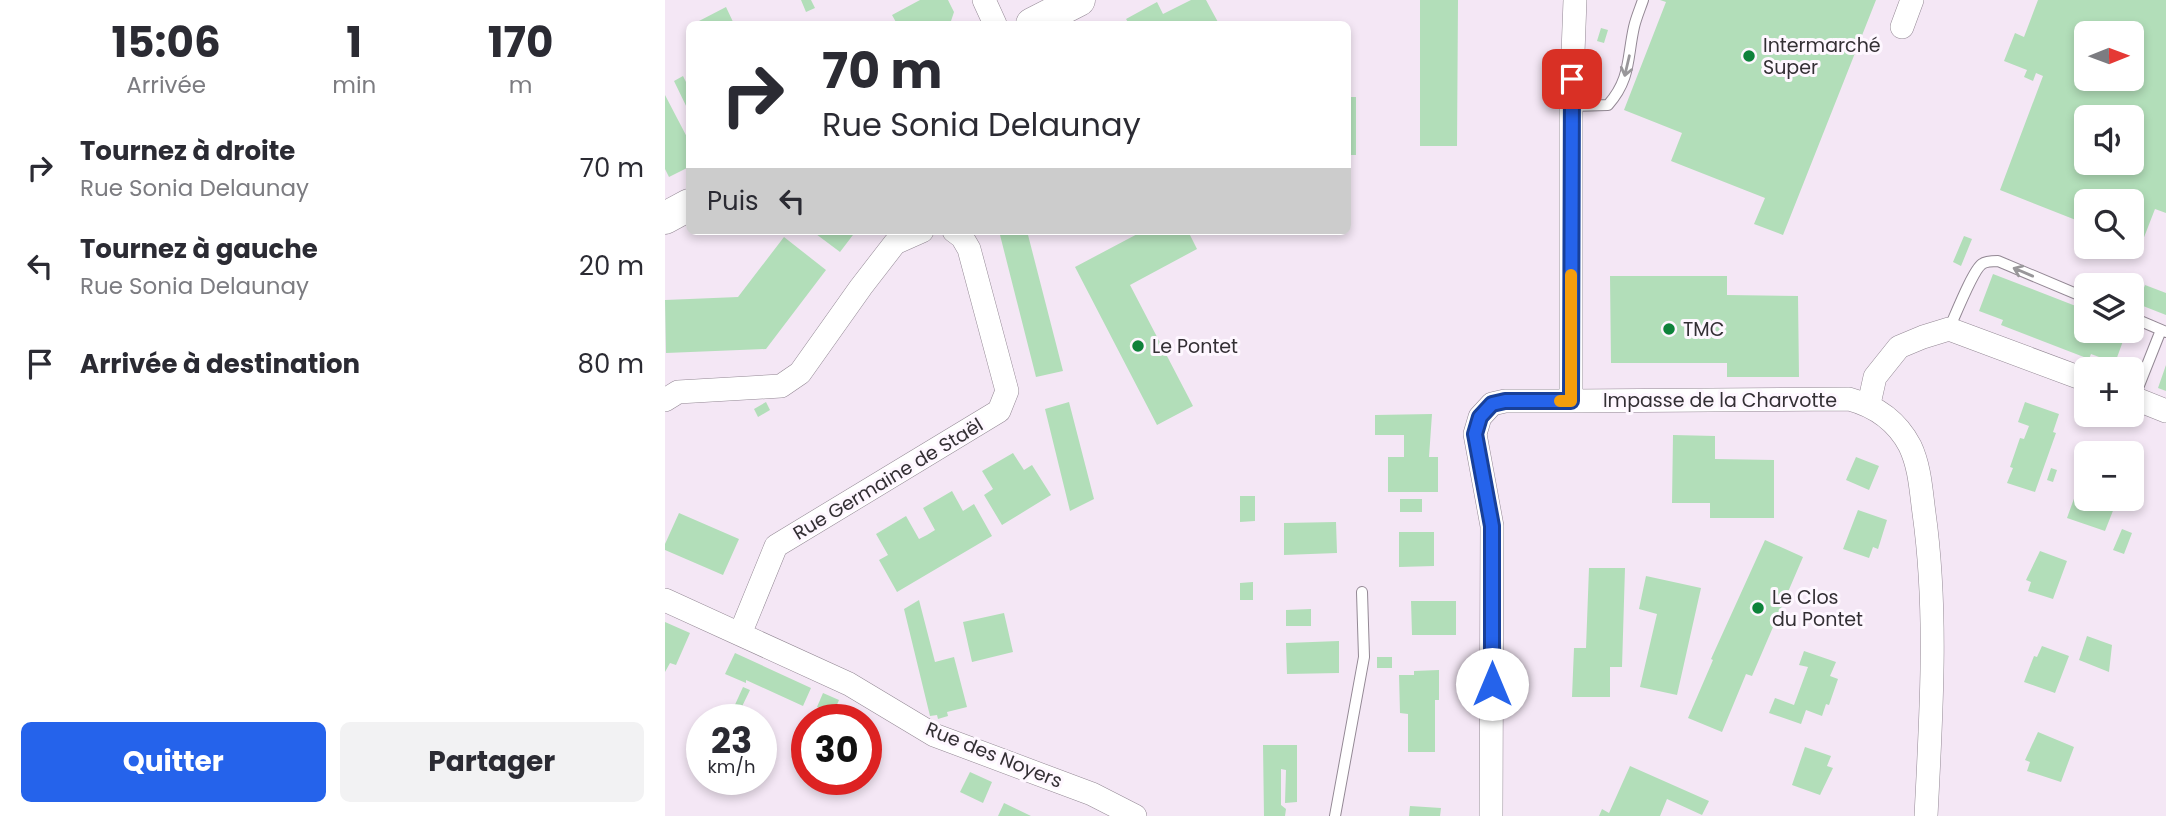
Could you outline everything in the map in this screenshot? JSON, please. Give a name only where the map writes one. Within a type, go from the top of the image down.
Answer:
[{"type":"main road","points":[[1038,21],[1079,0]]},
{"type":"main road","points":[[665,218],[686,207]]},
{"type":"street","points":[[983,0],[994,21]]},
{"type":"street","points":[[1571,401],[1571,106],[1575,0]]},
{"type":"street","points":[[1902,27],[1912,0]]},
{"type":"street","points":[[665,400],[678,392],[781,386],[800,373],[895,243],[913,235]]},
{"type":"street","name":"Rue Germaine de Staël","points":[[740,634],[776,546],[999,411],[1007,391],[969,249],[959,235]]},
{"type":"street","points":[[1926,816],[1933,683],[1927,537],[1917,463],[1908,443],[1888,418],[1869,404],[1875,377],[1899,347],[1949,329],[2074,376]]},
{"type":"street","name":"Impasse de la Charvotte","points":[[1491,816],[1492,526],[1475,434],[1480,417],[1492,404],[1505,401],[1849,398],[1869,404]]},
{"type":"street","points":[[2144,402],[2166,411]]},
{"type":"street","name":"Rue des Noyers","points":[[665,600],[849,684],[934,735],[1092,794],[1135,816]]},
{"type":"lane","points":[[1571,106],[1608,105],[1620,91],[1643,0]]},
{"type":"lane","points":[[1949,329],[1974,275],[1981,264],[1990,261],[1998,261],[2074,293]]},
{"type":"lane","points":[[2144,323],[2164,331],[2144,374]]},
{"type":"lane","points":[[1335,816],[1364,657],[1362,592]]},
{"type":"building","points":[[801,0],[811,0],[815,8],[806,12]]},
{"type":"building","points":[[920,0],[948,0],[954,12],[951,21],[895,21],[892,15]]},
{"type":"building","points":[[1191,0],[1206,0],[1217,21],[1126,19],[1157,2],[1163,14]]},
{"type":"building","points":[[1420,0],[1458,0],[1457,146],[1420,146]]},
{"type":"building","name":"Intermarché Super","points":[[1660,0],[1876,0],[1783,235],[1754,224],[1765,198],[1671,161],[1682,133],[1624,110],[1666,2]]},
{"type":"building","points":[[2038,0],[2166,0],[2166,213],[2155,209],[2144,237],[2144,189],[2074,189],[2074,219],[2000,190],[2043,76],[2036,73],[2033,81],[2024,77],[2027,70],[2004,61],[2015,33],[2024,37]]},
{"type":"building","points":[[726,7],[733,21],[699,21]]},
{"type":"building","points":[[1601,28],[1608,30],[1604,43],[1597,41]]},
{"type":"building","points":[[683,76],[686,82],[686,106],[674,81]]},
{"type":"building","points":[[665,95],[686,135],[686,168],[669,177],[665,169]]},
{"type":"building","points":[[1351,97],[1356,97],[1356,155],[1351,155]]},
{"type":"building","points":[[817,235],[853,235],[840,252]]},
{"type":"building","points":[[1000,235],[1028,235],[1063,371],[1036,377]]},
{"type":"building","name":"Le Pontet","points":[[1135,235],[1190,235],[1197,249],[1130,285],[1193,406],[1157,425],[1075,267]]},
{"type":"building","points":[[1964,236],[1972,239],[1961,266],[1953,262]]},
{"type":"building","points":[[784,237],[826,270],[766,349],[666,353],[665,300],[738,297]]},
{"type":"building","points":[[1993,274],[2074,305],[2074,343],[2122,343],[2117,357],[2091,354],[2090,357],[2084,357],[2001,325],[2003,320],[1979,311]]},
{"type":"building","points":[[1610,276],[1727,276],[1727,295],[1798,296],[1799,377],[1727,377],[1727,363],[1611,363]]},
{"type":"building","points":[[2145,285],[2166,293],[2166,315],[2144,306]]},
{"type":"building","points":[[2166,365],[2166,391],[2158,388]]},
{"type":"building","points":[[766,402],[770,410],[758,417],[754,409]]},
{"type":"building","points":[[1069,402],[1094,499],[1070,511],[1045,409]]},
{"type":"building","points":[[2025,402],[2059,414],[2053,432],[2056,433],[2035,492],[2007,483],[2020,438],[2024,439],[2029,426],[2018,422]]},
{"type":"building","points":[[1432,414],[1429,457],[1438,457],[1438,492],[1388,492],[1388,457],[1404,457],[1404,435],[1375,435],[1375,415]]},
{"type":"building","points":[[1673,435],[1715,436],[1715,459],[1774,460],[1774,518],[1710,518],[1710,503],[1672,503]]},
{"type":"building","points":[[1013,453],[1024,470],[1032,465],[1051,495],[1002,525],[984,495],[993,489],[982,471]]},
{"type":"building","points":[[1856,457],[1879,466],[1869,490],[1846,480]]},
{"type":"building","points":[[2051,468],[2057,470],[2053,482],[2047,480]]},
{"type":"building","points":[[952,491],[963,511],[974,504],[992,536],[897,592],[879,560],[888,555],[876,534],[906,516],[919,539],[927,535],[935,530],[923,508]]},
{"type":"building","points":[[1240,496],[1255,496],[1255,521],[1240,522]]},
{"type":"building","points":[[1400,499],[1422,499],[1422,512],[1400,512]]},
{"type":"building","points":[[2074,499],[2074,511],[2113,511],[2105,531],[2067,518]]},
{"type":"building","points":[[1858,510],[1887,520],[1878,549],[1873,547],[1869,558],[1843,549]]},
{"type":"building","points":[[679,513],[739,539],[723,575],[665,550],[665,544]]},
{"type":"building","points":[[1336,522],[1337,553],[1284,555],[1284,523]]},
{"type":"building","points":[[2122,529],[2132,533],[2124,554],[2113,550]]},
{"type":"building","points":[[1399,532],[1434,532],[1434,566],[1399,567]]},
{"type":"building","name":"Le Clos du Pontet","points":[[1765,540],[1803,557],[1752,676],[1746,674],[1722,732],[1688,718],[1713,660],[1711,659]]},
{"type":"building","points":[[2040,551],[2067,561],[2053,599],[2028,591],[2031,582],[2026,580]]},
{"type":"building","points":[[1589,568],[1625,568],[1622,667],[1610,667],[1610,697],[1572,697],[1574,648],[1586,648]]},
{"type":"building","points":[[1646,576],[1701,588],[1677,695],[1640,687],[1657,614],[1639,609]]},
{"type":"building","points":[[1253,582],[1253,600],[1240,600],[1240,583]]},
{"type":"building","points":[[919,600],[935,662],[954,657],[967,707],[947,712],[948,716],[938,719],[937,715],[930,716],[904,609]]},
{"type":"building","points":[[1411,601],[1456,601],[1456,635],[1412,635]]},
{"type":"building","points":[[1311,609],[1311,626],[1286,626],[1286,610]]},
{"type":"building","points":[[1004,613],[1013,652],[972,662],[963,622]]},
{"type":"building","points":[[665,622],[690,633],[676,665],[670,663],[665,672]]},
{"type":"building","points":[[2087,636],[2112,645],[2109,672],[2079,660]]},
{"type":"building","points":[[1339,641],[1339,673],[1287,674],[1286,643]]},
{"type":"building","points":[[2042,646],[2069,656],[2055,693],[2024,682],[2034,656],[2037,657]]},
{"type":"building","points":[[1804,651],[1836,662],[1830,676],[1838,679],[1822,716],[1806,710],[1801,724],[1769,713],[1775,698],[1794,705],[1808,667],[1799,665]]},
{"type":"building","points":[[735,653],[811,688],[804,704],[799,704],[746,680],[746,683],[725,674]]},
{"type":"building","points":[[1377,657],[1392,657],[1392,668],[1377,668]]},
{"type":"building","points":[[1439,670],[1439,700],[1435,700],[1435,752],[1408,752],[1408,714],[1400,713],[1399,675],[1414,675],[1414,671]]},
{"type":"building","points":[[743,687],[750,690],[743,704],[735,704]]},
{"type":"building","points":[[823,693],[839,700],[837,704],[818,704]]},
{"type":"building","points":[[2038,732],[2074,747],[2061,782],[2027,771],[2030,762],[2025,760]]},
{"type":"building","points":[[1263,745],[1297,745],[1297,802],[1285,803],[1286,770],[1281,769],[1281,805],[1286,809],[1285,816],[1264,816]]},
{"type":"building","points":[[1805,747],[1831,756],[1827,766],[1833,768],[1820,795],[1792,785]]},
{"type":"building","points":[[1630,766],[1709,801],[1702,815],[1667,799],[1660,816],[1599,816],[1602,809],[1609,813]]},
{"type":"building","points":[[970,772],[992,782],[983,803],[960,792]]},
{"type":"building","points":[[1004,803],[1031,816],[998,816]]},
{"type":"building","points":[[1410,806],[1441,808],[1440,816],[1409,816]]},
{"type":"slow traffic","points":[[1560,401],[1571,401],[1571,275]]},
{"type":"place","name":"Intermarché Super","points":[[1749,56]]},
{"type":"place","name":"TMC","points":[[1669,329]]},
{"type":"place","name":"Le Pontet","points":[[1138,346]]},
{"type":"place","name":"Le Clos du Pontet","points":[[1758,608]]},
{"type":"route","points":[[1492,684],[1492,526],[1475,434],[1480,417],[1492,404],[1505,401],[1571,401],[1572,79]]}]
